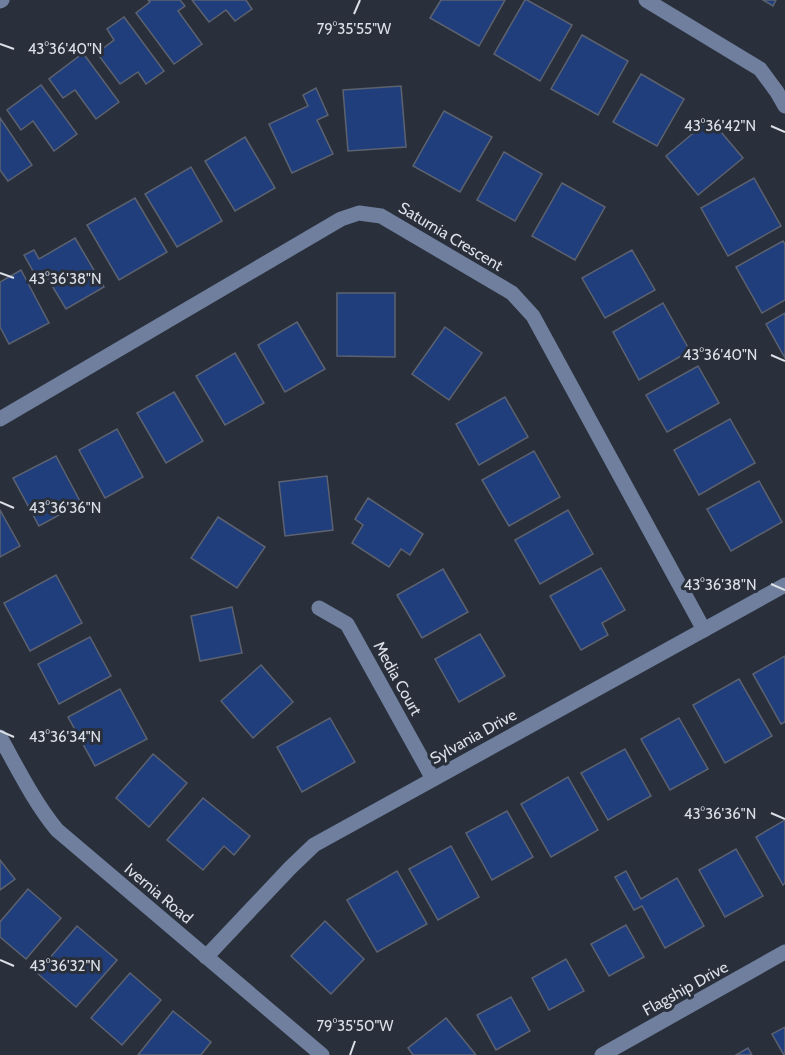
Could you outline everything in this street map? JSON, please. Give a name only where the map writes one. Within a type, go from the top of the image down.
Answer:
[{"type":"street","points":[[646,0],[760,69],[785,105]]},
{"type":"street","name":"Saturnia Crescent","points":[[0,419],[341,219],[359,213],[381,216],[512,293],[533,316],[704,630]]},
{"type":"street","name":"Sylvania Drive","points":[[206,957],[314,845],[785,585]]},
{"type":"street","name":"Media Court","points":[[319,608],[347,624],[433,779]]},
{"type":"street","name":"Ivernia Road","points":[[0,737],[39,806],[57,830],[322,1055]]},
{"type":"street","name":"Flagship Drive","points":[[602,1055],[785,952]]},
{"type":"building","points":[[148,0],[180,0],[185,6],[178,11],[202,44],[174,64],[136,13],[150,2]]},
{"type":"building","points":[[192,0],[246,0],[252,9],[235,21],[226,10],[209,22]]},
{"type":"building","points":[[441,0],[505,0],[479,46],[430,18]]},
{"type":"building","points":[[525,0],[572,25],[540,81],[494,54]]},
{"type":"building","points":[[763,0],[776,0],[773,6]]},
{"type":"building","points":[[124,17],[164,71],[146,84],[138,72],[120,84],[97,53],[114,40],[107,29]]},
{"type":"building","points":[[582,35],[628,61],[598,115],[551,89]]},
{"type":"building","points":[[83,53],[119,102],[96,119],[75,90],[63,98],[49,79]]},
{"type":"building","points":[[641,74],[684,99],[657,146],[613,122]]},
{"type":"building","points":[[41,85],[77,134],[54,151],[33,121],[21,130],[7,110]]},
{"type":"building","points":[[401,86],[406,147],[348,151],[343,90]]},
{"type":"building","points":[[316,88],[328,115],[317,120],[333,154],[292,173],[269,124],[308,106],[303,95]]},
{"type":"building","points":[[444,111],[492,137],[460,192],[413,166]]},
{"type":"building","points":[[0,118],[32,165],[8,181],[0,170]]},
{"type":"building","points":[[710,119],[743,158],[698,195],[666,156]]},
{"type":"building","points":[[245,137],[275,188],[235,211],[205,161]]},
{"type":"building","points":[[504,152],[542,174],[515,221],[477,200]]},
{"type":"building","points":[[191,167],[222,221],[177,247],[145,194]]},
{"type":"building","points":[[754,178],[781,226],[728,256],[701,208]]},
{"type":"building","points":[[562,183],[605,207],[575,260],[532,236]]},
{"type":"building","points":[[135,198],[167,252],[119,280],[87,225]]},
{"type":"building","points":[[75,238],[104,287],[66,309],[45,274],[37,278],[24,255],[34,250],[39,259]]},
{"type":"building","points":[[783,241],[785,244],[785,300],[762,313],[736,267]]},
{"type":"building","points":[[632,250],[655,290],[605,318],[582,278]]},
{"type":"building","points":[[21,270],[49,323],[9,344],[0,327],[0,282]]},
{"type":"building","points":[[337,293],[395,293],[395,357],[337,356]]},
{"type":"building","points":[[663,303],[690,351],[639,380],[613,332]]},
{"type":"building","points":[[785,313],[785,358],[766,324]]},
{"type":"building","points":[[297,322],[325,369],[285,392],[258,345]]},
{"type":"building","points":[[445,327],[482,353],[449,400],[412,374]]},
{"type":"building","points":[[235,353],[264,403],[225,425],[196,376]]},
{"type":"building","points":[[698,366],[719,403],[667,432],[646,395]]},
{"type":"building","points":[[174,392],[203,441],[166,463],[137,413]]},
{"type":"building","points":[[505,397],[528,437],[479,465],[456,424]]},
{"type":"building","points":[[730,419],[755,463],[699,495],[674,450]]},
{"type":"building","points":[[117,429],[143,477],[105,498],[79,450]]},
{"type":"building","points":[[534,451],[560,497],[509,526],[482,480]]},
{"type":"building","points":[[56,456],[81,503],[39,526],[13,478]]},
{"type":"building","points":[[327,476],[333,530],[285,536],[279,482]]},
{"type":"building","points":[[759,481],[782,522],[731,551],[707,509]]},
{"type":"building","points":[[368,498],[423,534],[410,555],[401,549],[389,567],[352,543],[363,525],[355,519]]},
{"type":"building","points":[[0,510],[20,546],[0,557]]},
{"type":"building","points":[[568,510],[593,554],[540,584],[515,540]]},
{"type":"building","points":[[218,517],[265,547],[237,588],[191,558]]},
{"type":"building","points":[[601,568],[625,610],[602,623],[608,635],[581,650],[550,596]]},
{"type":"building","points":[[443,569],[468,612],[422,638],[397,595]]},
{"type":"building","points":[[56,575],[82,623],[30,651],[4,603]]},
{"type":"building","points":[[232,607],[242,653],[200,661],[191,616]]},
{"type":"building","points":[[480,634],[505,676],[459,702],[435,659]]},
{"type":"building","points":[[90,637],[111,676],[59,704],[38,664]]},
{"type":"building","points":[[785,656],[785,722],[781,724],[753,674]]},
{"type":"building","points":[[261,665],[293,702],[253,738],[221,701]]},
{"type":"building","points":[[739,679],[772,736],[725,763],[693,705]]},
{"type":"building","points":[[120,689],[147,739],[95,766],[68,717]]},
{"type":"building","points":[[330,718],[355,762],[302,792],[277,747]]},
{"type":"building","points":[[679,718],[708,769],[670,790],[641,739]]},
{"type":"building","points":[[625,749],[651,796],[608,820],[581,773]]},
{"type":"building","points":[[153,754],[187,783],[149,827],[116,798]]},
{"type":"building","points":[[568,777],[598,830],[551,857],[521,804]]},
{"type":"building","points":[[203,798],[250,836],[234,855],[224,846],[203,870],[167,840]]},
{"type":"building","points":[[507,811],[533,857],[492,880],[466,833]]},
{"type":"building","points":[[785,820],[785,883],[783,885],[756,837]]},
{"type":"building","points":[[451,846],[479,897],[438,920],[409,869]]},
{"type":"building","points":[[736,849],[763,896],[725,917],[699,870]]},
{"type":"building","points":[[0,860],[15,879],[0,890]]},
{"type":"building","points":[[397,871],[427,924],[377,952],[347,900]]},
{"type":"building","points":[[626,871],[641,899],[677,878],[704,926],[665,948],[642,906],[634,910],[615,877]]},
{"type":"building","points":[[28,889],[61,918],[26,959],[0,937],[0,922]]},
{"type":"building","points":[[325,921],[364,959],[331,994],[291,956]]},
{"type":"building","points":[[626,925],[644,957],[609,976],[591,944]]},
{"type":"building","points":[[77,926],[117,960],[76,1007],[37,973]]},
{"type":"building","points":[[566,959],[584,991],[549,1010],[532,978]]},
{"type":"building","points":[[130,973],[161,1000],[122,1045],[91,1018]]},
{"type":"building","points":[[511,997],[530,1031],[496,1050],[477,1015]]},
{"type":"building","points":[[173,1011],[211,1042],[201,1055],[138,1055]]},
{"type":"building","points":[[446,1018],[476,1055],[413,1055],[408,1048]]},
{"type":"building","points":[[785,1027],[785,1055],[784,1055],[772,1034]]},
{"type":"building","points":[[748,1048],[752,1055],[736,1055]]}]
